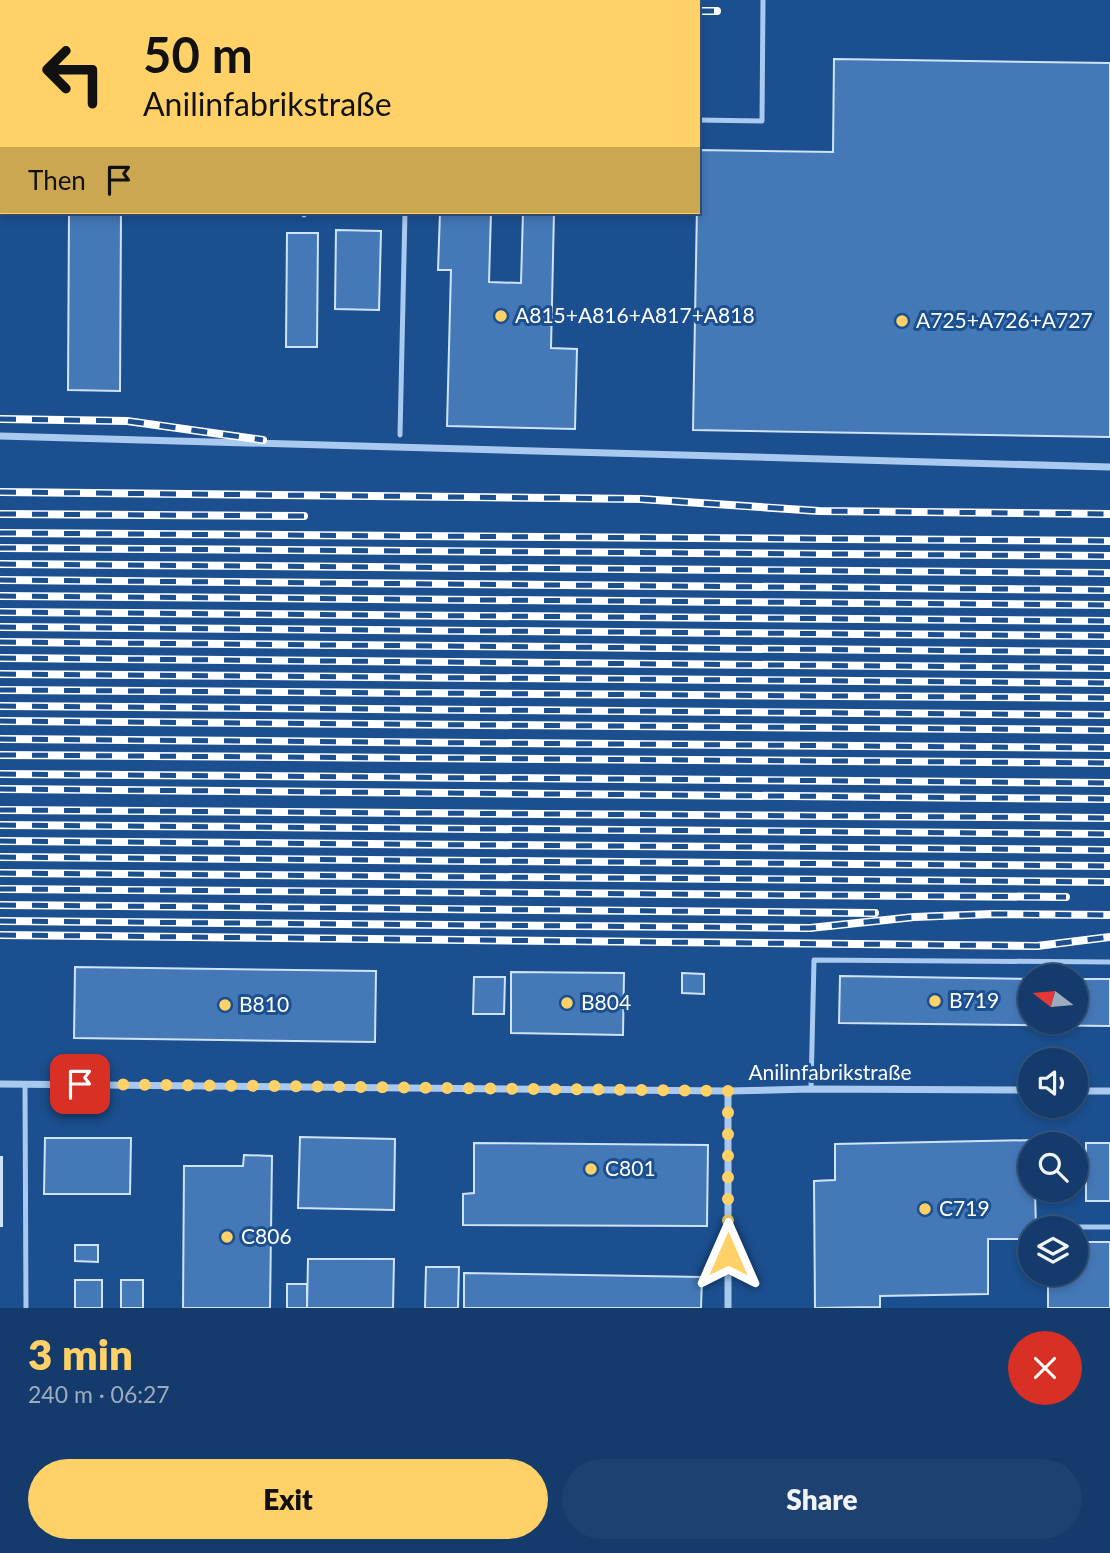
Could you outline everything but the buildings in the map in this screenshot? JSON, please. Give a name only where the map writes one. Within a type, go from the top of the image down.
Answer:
[{"type":"street","points":[[0,436],[1110,467]]},
{"type":"street","name":"Anilinfabrikstraße","points":[[0,1084],[728,1091],[1018,1090]]},
{"type":"street","points":[[728,1091],[728,1308]]},
{"type":"street","points":[[1088,1091],[1110,1091]]},
{"type":"lane","points":[[700,120],[762,121],[764,0]]},
{"type":"lane","points":[[400,436],[405,214]]},
{"type":"lane","points":[[811,1089],[814,960],[1110,962]]},
{"type":"lane","points":[[25,1084],[26,1308]]},
{"type":"lane","points":[[1088,1227],[1110,1227]]},
{"type":"railway","points":[[700,11],[717,11]]},
{"type":"railway","points":[[0,419],[127,421],[263,440]]},
{"type":"railway","points":[[0,492],[641,499],[819,511],[1110,514]]},
{"type":"railway","points":[[0,514],[304,516]]},
{"type":"railway","points":[[0,533],[1110,541]]},
{"type":"railway","points":[[0,548],[1110,556]]},
{"type":"railway","points":[[0,564],[1110,573]]},
{"type":"railway","points":[[0,580],[1110,590]]},
{"type":"railway","points":[[0,596],[1110,605]]},
{"type":"railway","points":[[0,612],[1110,621]]},
{"type":"railway","points":[[0,627],[1110,636]]},
{"type":"railway","points":[[0,642],[1110,652]]},
{"type":"railway","points":[[0,658],[1110,668]]},
{"type":"railway","points":[[0,674],[1110,683]]},
{"type":"railway","points":[[0,690],[1110,698]]},
{"type":"railway","points":[[0,706],[1110,715]]},
{"type":"railway","points":[[0,721],[1110,730]]},
{"type":"railway","points":[[0,739],[1110,748]]},
{"type":"railway","points":[[0,755],[1110,763]]},
{"type":"railway","points":[[0,774],[1110,783]]},
{"type":"railway","points":[[0,789],[1110,799]]},
{"type":"railway","points":[[0,810],[1110,818]]},
{"type":"railway","points":[[0,825],[1110,834]]},
{"type":"railway","points":[[0,841],[1110,850]]},
{"type":"railway","points":[[0,857],[1110,866]]},
{"type":"railway","points":[[0,873],[1110,882]]},
{"type":"railway","points":[[0,889],[1066,897]]},
{"type":"railway","points":[[0,905],[875,913]]},
{"type":"railway","points":[[0,921],[810,928],[914,917],[993,914],[1110,915]]},
{"type":"railway","points":[[0,935],[1037,946],[1110,937]]},
{"type":"place","name":"A815+A816+A817+A818","points":[[501,316]]},
{"type":"place","name":"A725+A726+A727","points":[[902,321]]},
{"type":"place","name":"B719","points":[[935,1001]]},
{"type":"place","name":"B804","points":[[567,1003]]},
{"type":"place","name":"B810","points":[[225,1005]]},
{"type":"place","name":"C801","points":[[591,1169]]},
{"type":"place","name":"C719","points":[[925,1209]]},
{"type":"place","name":"C806","points":[[227,1237]]},
{"type":"route","points":[[80,1084],[728,1091],[728,1254]]}]
